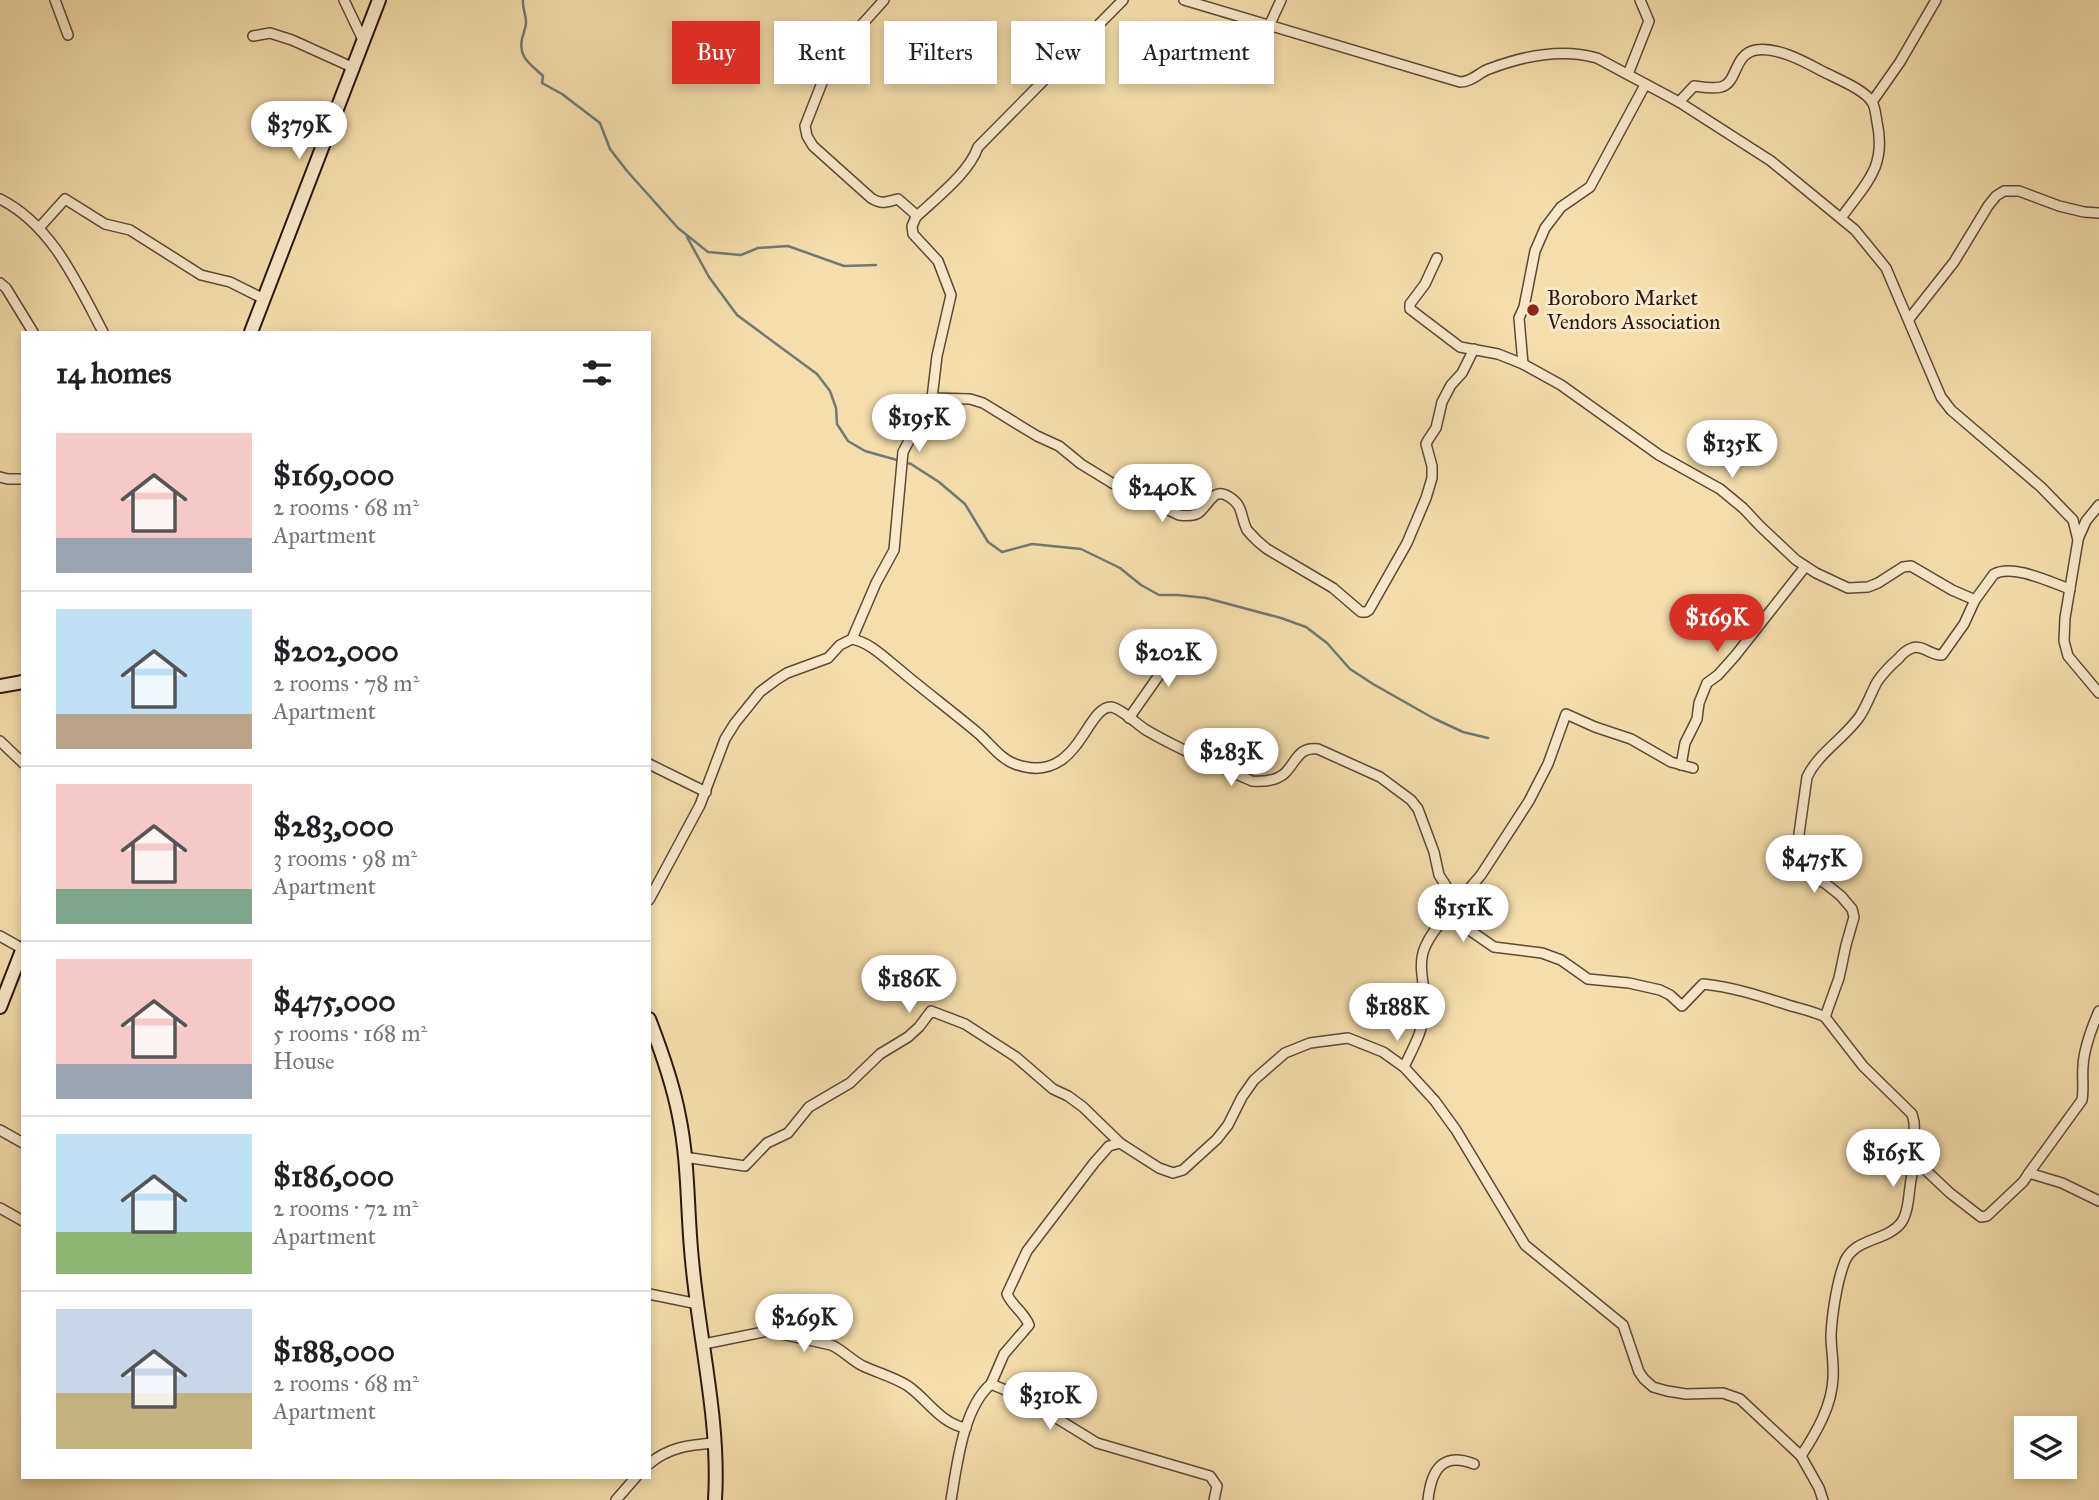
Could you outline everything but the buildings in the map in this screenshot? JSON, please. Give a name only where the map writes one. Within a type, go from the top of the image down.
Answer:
[{"type":"street","points":[[55,0],[68,34]]},
{"type":"street","points":[[344,0],[364,42]]},
{"type":"street","points":[[251,331],[379,0]]},
{"type":"street","points":[[884,0],[839,50],[827,70],[805,126],[813,146],[871,198],[879,203],[898,199],[916,217]]},
{"type":"street","points":[[852,639],[876,583],[894,550],[903,452],[932,398],[937,356],[951,295],[938,261],[913,234],[912,226],[916,217],[966,168],[985,139],[1123,0]]},
{"type":"street","points":[[1184,0],[1253,21]]},
{"type":"street","points":[[1271,21],[1281,0]]},
{"type":"street","points":[[1628,74],[1649,21],[1640,0]]},
{"type":"street","points":[[1872,102],[1900,62],[1936,0]]},
{"type":"street","points":[[1274,27],[1460,82],[1517,60],[1548,54],[1582,54],[1597,58],[1679,102],[1771,161],[1841,218],[1866,242],[1886,268],[1941,397],[1951,410],[2041,488],[2068,514],[2075,525],[2077,540],[2064,641],[2068,656],[2099,693]]},
{"type":"street","points":[[253,36],[270,33],[354,68]]},
{"type":"street","points":[[1679,102],[1694,86],[1720,87],[1726,84],[1741,59],[1747,53],[1758,50],[1798,59],[1845,83],[1872,102],[1879,130],[1879,159],[1869,182],[1841,218]]},
{"type":"street","points":[[1523,364],[1519,318],[1524,307],[1535,251],[1545,228],[1561,207],[1590,187],[1645,85]]},
{"type":"street","points":[[1909,319],[1954,262],[1988,206],[2004,191],[2019,191],[2084,212],[2099,213]]},
{"type":"street","points":[[0,199],[14,206],[39,228],[64,260],[102,331]]},
{"type":"street","points":[[39,228],[65,199],[105,224],[130,230],[201,275],[230,282],[262,298]]},
{"type":"street","points":[[1437,258],[1425,284],[1409,307],[1454,344],[1465,349],[1498,354],[1523,364],[1587,403],[1659,455],[1720,489],[1805,567],[1848,588],[1868,587],[1903,567],[1911,566],[1975,600]]},
{"type":"street","points":[[0,283],[6,288],[32,331]]},
{"type":"street","points":[[932,398],[970,399],[983,403],[1037,436],[1059,446],[1081,464],[1112,483],[1179,515],[1190,516],[1200,512],[1216,494],[1222,493],[1240,508],[1242,520],[1257,542],[1334,587],[1361,612],[1366,612],[1370,610],[1402,552],[1426,498],[1432,478],[1426,444],[1436,428],[1442,402],[1451,385],[1462,373],[1474,349]]},
{"type":"street","points":[[0,477],[21,479]]},
{"type":"street","points":[[2077,540],[2086,521],[2099,505]]},
{"type":"street","points":[[1681,765],[1685,743],[1697,719],[1699,703],[1707,683],[1735,656],[1805,567]]},
{"type":"street","points":[[1825,1017],[1839,978],[1854,917],[1852,909],[1841,896],[1826,884],[1804,873],[1801,868],[1797,848],[1810,770],[1861,714],[1877,682],[1902,655],[1914,647],[1934,655],[1942,654],[1964,624],[1975,600],[1998,571],[2017,571],[2070,589]]},
{"type":"street","points":[[651,896],[694,819],[725,739],[734,723],[760,692],[787,673],[828,658],[841,645],[852,639],[860,640],[884,657],[1014,764],[1048,767],[1059,762],[1085,734],[1100,711],[1108,707],[1115,708],[1176,746],[1252,781],[1263,782],[1282,775],[1304,750],[1318,749],[1380,777],[1411,800],[1418,809],[1434,852],[1439,875],[1457,903]]},
{"type":"street","points":[[1129,718],[1183,641]]},
{"type":"street","points":[[0,686],[21,682]]},
{"type":"street","points":[[1404,1067],[1421,1028],[1425,1010],[1421,959],[1430,935],[1481,875],[1529,801],[1548,764],[1566,714],[1631,739],[1671,762],[1693,768]]},
{"type":"street","points":[[0,741],[21,761]]},
{"type":"street","points":[[651,765],[706,792]]},
{"type":"street","points":[[1445,918],[1494,947],[1542,953],[1561,960],[1588,979],[1660,990],[1671,995],[1682,1006],[1703,984],[1752,993],[1809,1009],[1825,1017],[1863,1066],[1912,1114],[1916,1161],[1909,1185],[1906,1214],[1893,1231],[1856,1248],[1846,1260],[1831,1333],[1833,1379],[1820,1426],[1801,1456]]},
{"type":"street","points":[[0,936],[21,947]]},
{"type":"street","points":[[0,1007],[21,953]]},
{"type":"street","points":[[684,1157],[745,1166],[767,1143],[788,1133],[809,1108],[850,1083],[880,1054],[908,1037],[931,1011],[965,1024],[1016,1057],[1053,1089],[1068,1096],[1083,1108],[1120,1143],[1159,1168],[1173,1172],[1184,1170],[1217,1139],[1254,1080],[1284,1053],[1310,1043],[1348,1038],[1383,1052],[1404,1067],[1435,1101],[1456,1130],[1525,1245],[1623,1325],[1639,1372],[1644,1379],[1653,1387],[1667,1391],[1685,1394],[1723,1393],[1740,1399],[1801,1456],[1823,1500]]},
{"type":"street","points":[[1916,1161],[1950,1193],[1982,1217],[1987,1216],[2029,1174],[2082,1100],[2083,1065],[2099,1011]]},
{"type":"street","points":[[651,1024],[679,1115],[692,1260],[717,1471],[716,1500]]},
{"type":"street","points":[[0,1130],[21,1142]]},
{"type":"street","points":[[951,1500],[966,1428],[980,1393],[991,1384],[1004,1354],[1029,1325],[1022,1311],[1010,1302],[1007,1294],[1027,1251],[1094,1163],[1109,1146],[1120,1143]]},
{"type":"street","points":[[2029,1174],[2062,1183],[2099,1201]]},
{"type":"street","points":[[0,1208],[21,1220]]},
{"type":"street","points":[[651,1294],[698,1304]]},
{"type":"street","points":[[704,1344],[768,1331],[831,1345],[860,1365],[911,1388],[941,1417],[966,1428]]},
{"type":"street","points":[[991,1384],[1021,1397],[1097,1443],[1210,1476],[1217,1486],[1214,1500]]},
{"type":"street","points":[[651,1463],[673,1449],[714,1443]]},
{"type":"street","points":[[1428,1500],[1429,1485],[1437,1468],[1451,1459],[1474,1464]]},
{"type":"street","points":[[616,1500],[634,1479]]},
{"type":"waterway","points":[[523,0],[526,22],[522,51],[526,60],[543,76],[542,83],[562,94],[600,123],[610,149],[627,171],[678,228],[708,252],[741,255],[758,248],[788,246],[844,266],[876,265]]},
{"type":"waterway","points":[[687,237],[709,277],[737,315],[817,374],[830,391],[836,408],[837,424],[848,441],[865,451],[911,464],[939,482],[965,504],[988,542],[1002,552],[1032,544],[1081,549],[1120,568],[1159,595],[1206,598],[1306,627],[1327,643],[1350,669],[1373,684],[1433,718],[1463,732],[1488,738]]},
{"type":"place","name":"Boroboro Market Vendors Association","points":[[1533,310]]}]
